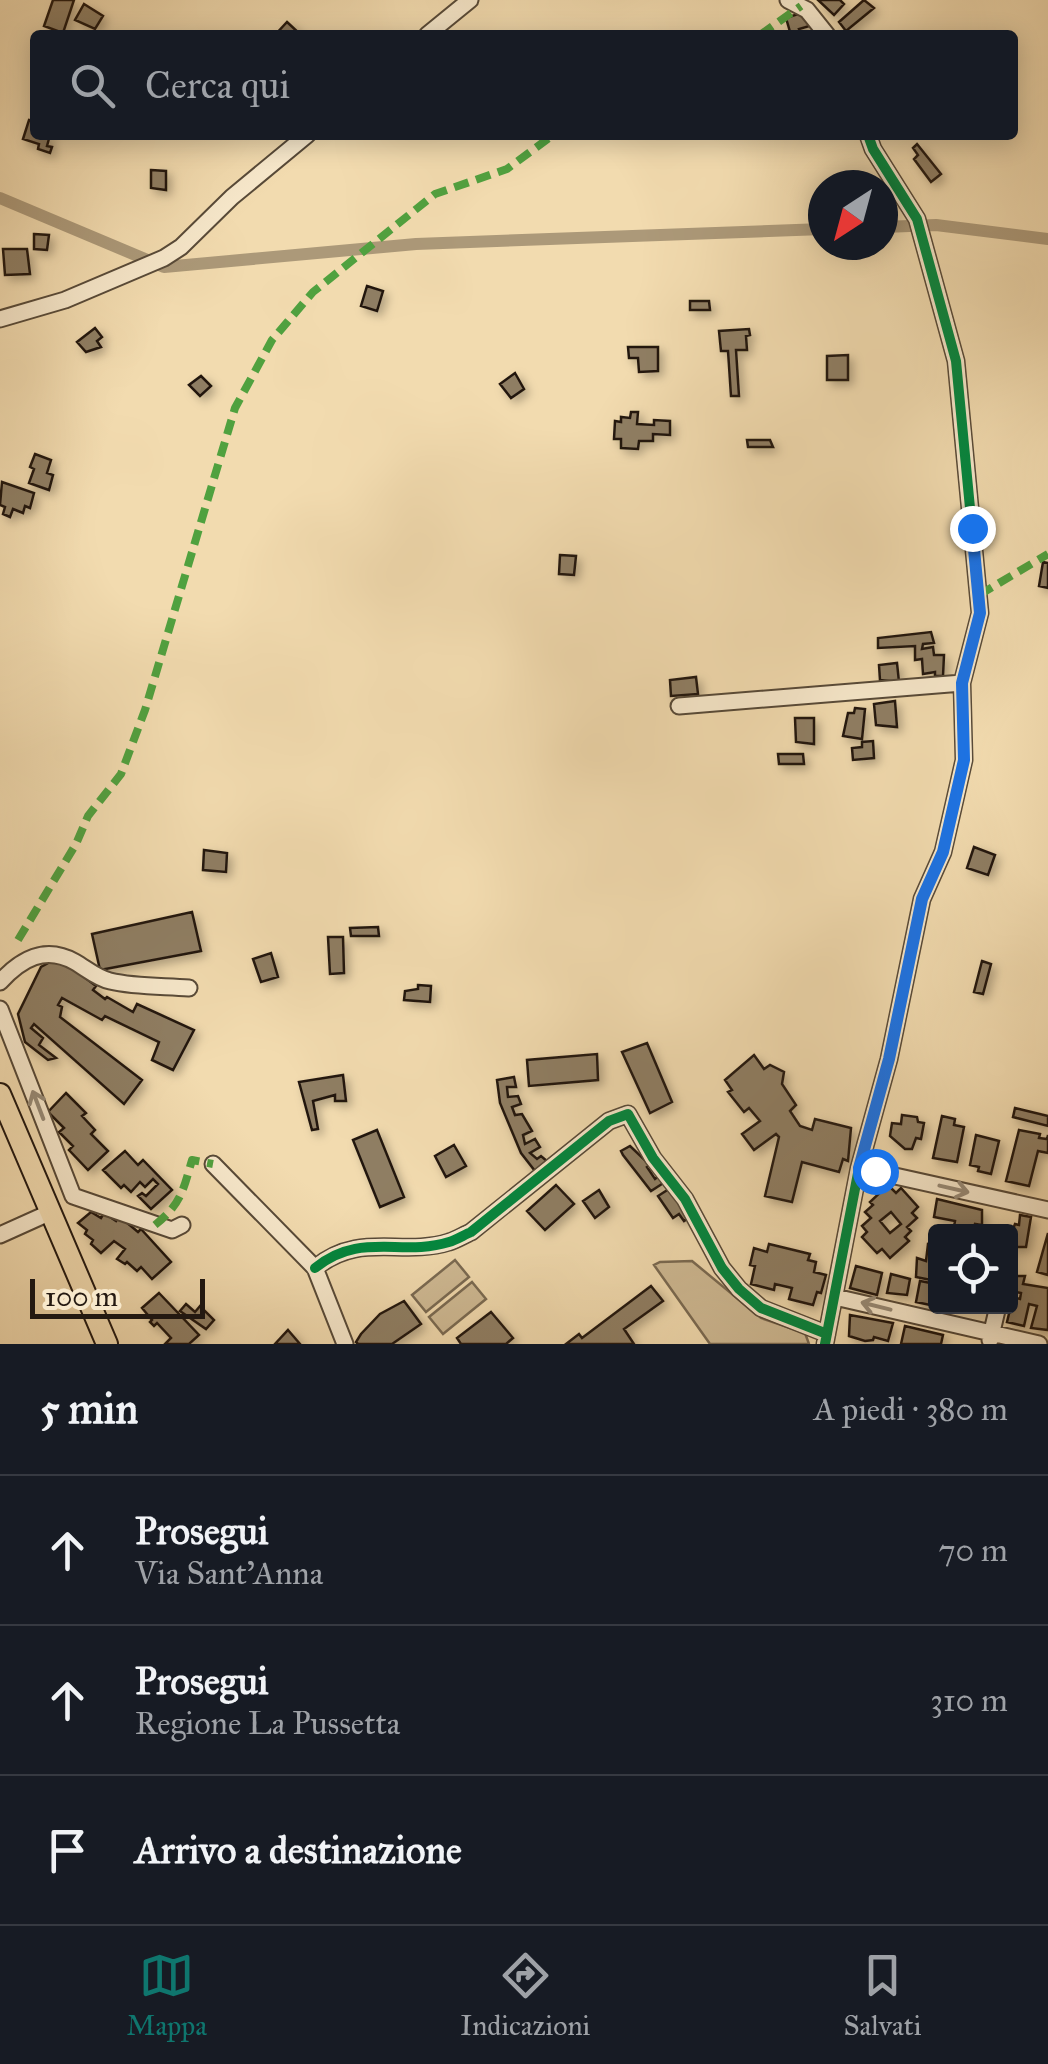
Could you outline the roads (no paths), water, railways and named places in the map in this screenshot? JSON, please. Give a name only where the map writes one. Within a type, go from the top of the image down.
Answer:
[{"type":"main road","points":[[0,1094],[107,1344]]},
{"type":"street","points":[[434,30],[470,0]]},
{"type":"street","points":[[788,0],[807,10],[822,30]]},
{"type":"street","points":[[0,319],[65,300],[164,258],[301,140]]},
{"type":"street","points":[[315,1268],[330,1256],[358,1246],[448,1243],[471,1232],[609,1121],[628,1114],[653,1158],[685,1199],[722,1268],[739,1289],[760,1308],[826,1339],[859,1168],[889,1059],[922,899],[943,852],[964,760],[962,683],[980,613],[956,362],[924,235],[870,140]]},
{"type":"street","points":[[679,706],[962,683]]},
{"type":"street","points":[[0,982],[17,963],[50,954],[63,956],[114,983],[189,988]]},
{"type":"street","points":[[0,1008],[73,1196],[63,1219],[53,1218],[0,1235]]},
{"type":"street","points":[[212,1164],[315,1268],[344,1344]]},
{"type":"street","points":[[859,1168],[1048,1210]]},
{"type":"street","points":[[73,1196],[172,1230],[182,1225]]},
{"type":"street","points":[[834,1297],[990,1339],[1039,1344]]},
{"type":"street","points":[[990,1339],[996,1314]]},
{"type":"waterway","points":[[0,198],[164,267],[416,244],[808,230]]},
{"type":"waterway","points":[[898,226],[936,225],[1048,239]]}]
